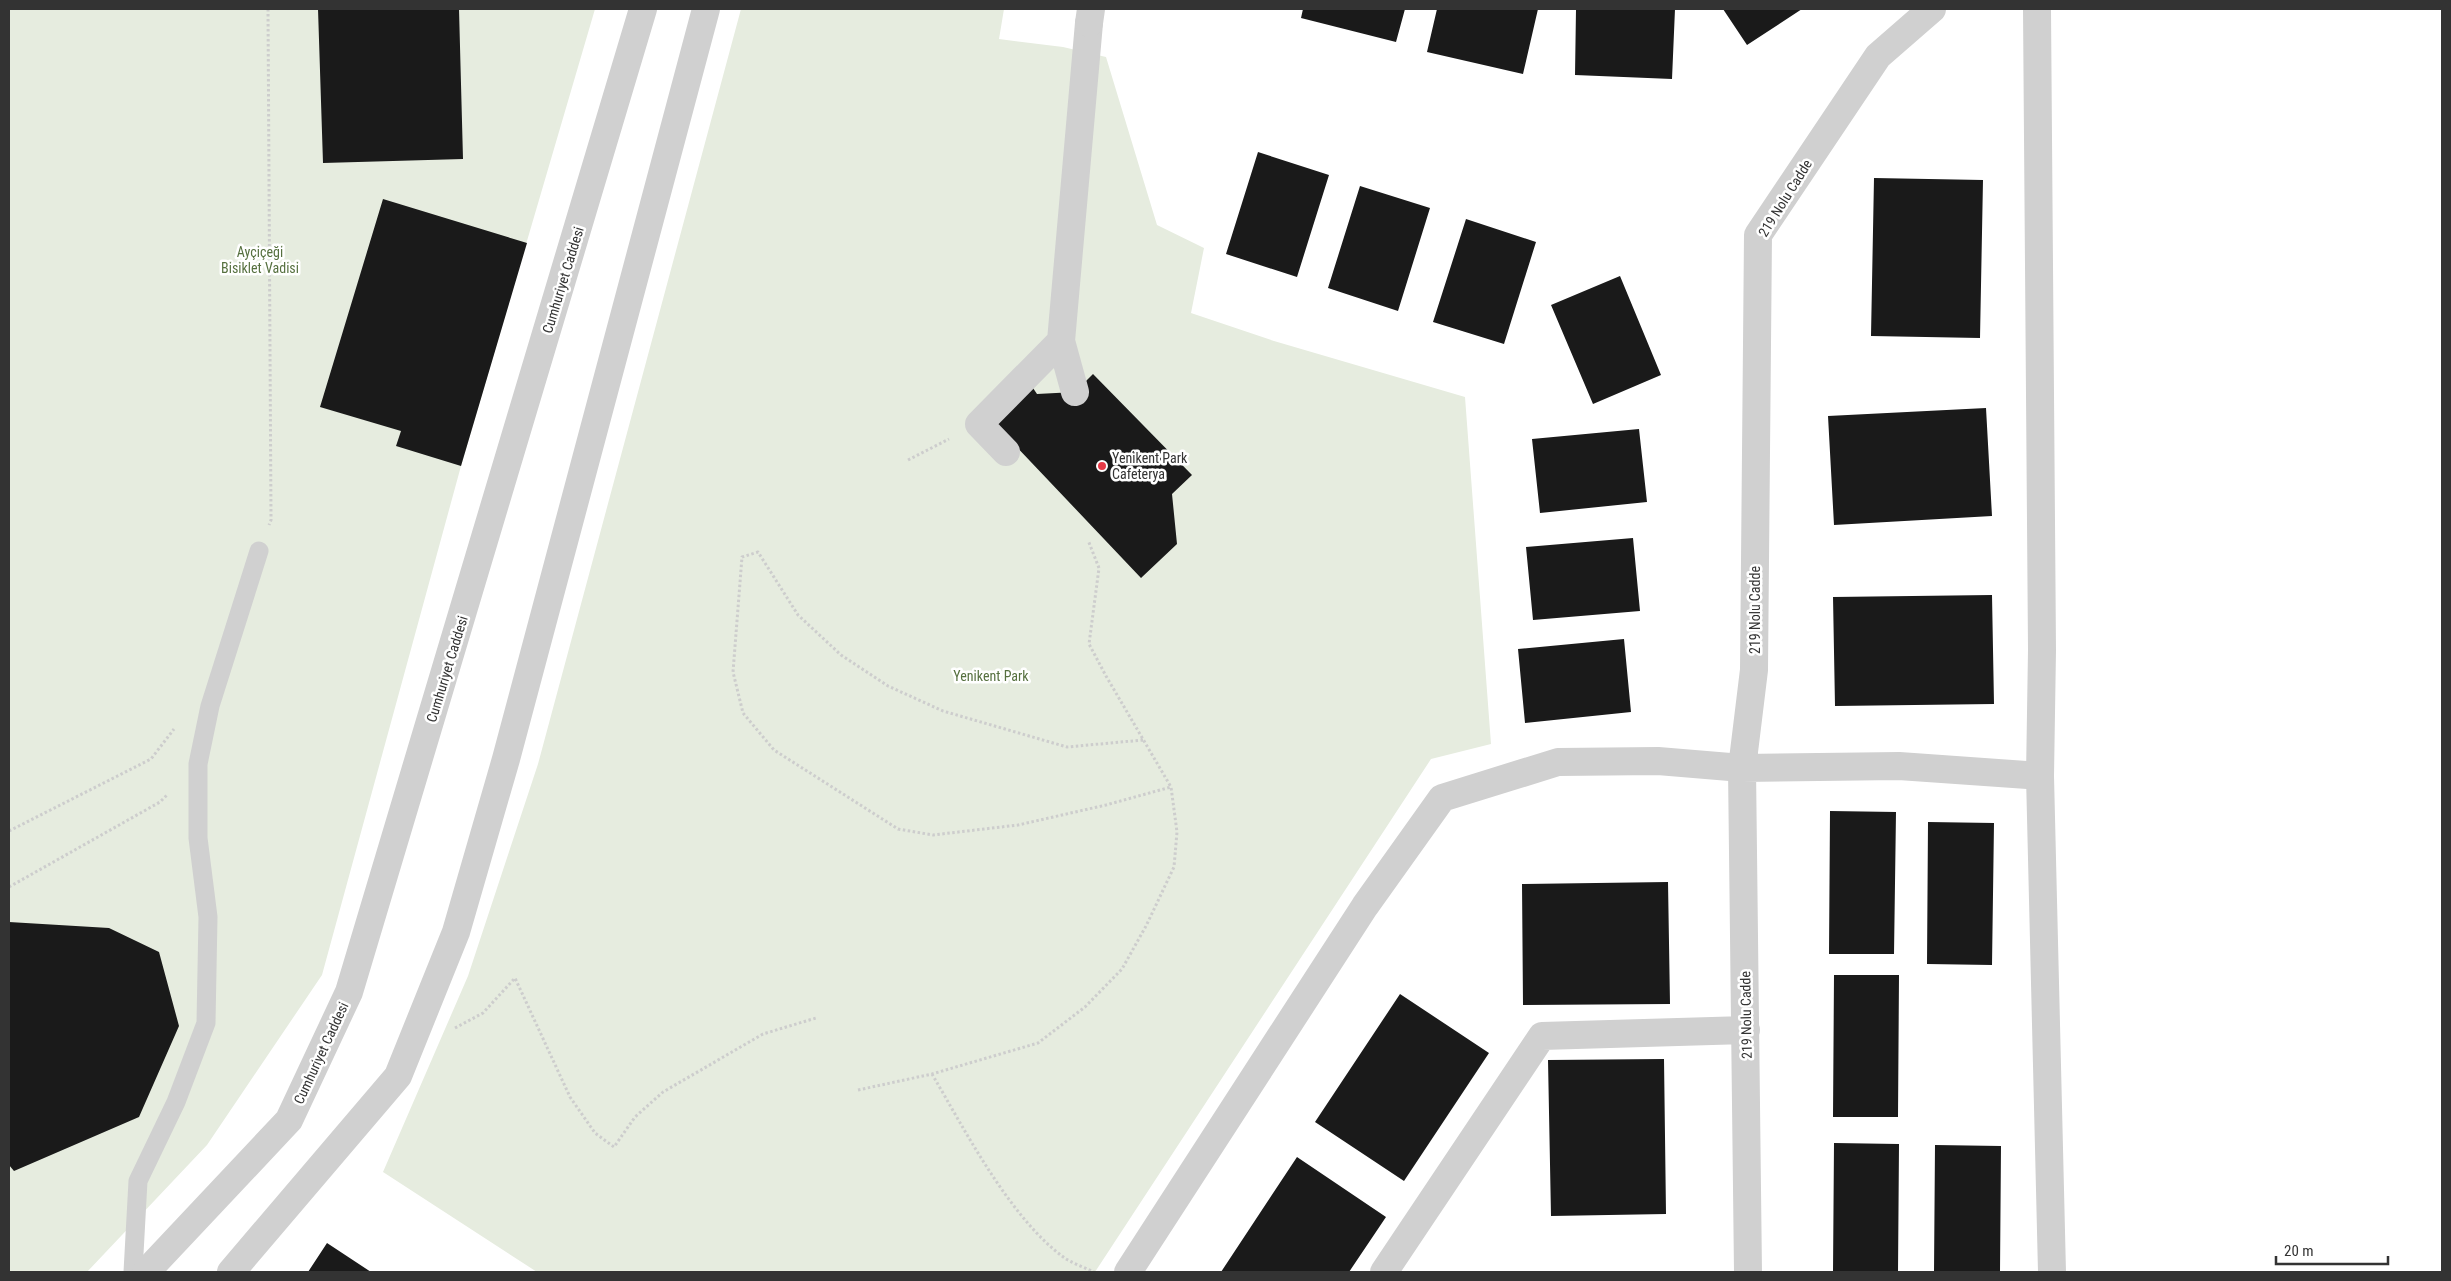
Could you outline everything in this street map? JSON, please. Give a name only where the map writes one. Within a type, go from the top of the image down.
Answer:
[{"type":"street","name":"Cumhuriyet Caddesi","points":[[146,1272],[289,1120],[349,992],[643,9]]},
{"type":"street","points":[[231,1272],[398,1076],[456,932],[506,759],[706,9]]},
{"type":"street","name":"219 Nolu Cadde","points":[[1748,1272],[1742,768],[1754,670],[1758,236],[1878,56],[1932,9]]},
{"type":"street","points":[[2037,9],[2042,650],[2040,776],[2052,1272]]},
{"type":"street","points":[[1075,392],[1061,341],[1090,16]]},
{"type":"street","points":[[1006,452],[979,424],[1061,341]]},
{"type":"street","points":[[1128,1272],[1365,906],[1442,798],[1558,762],[1658,761],[1742,768],[1899,766],[2040,776]]},
{"type":"street","points":[[1384,1272],[1542,1036],[1746,1030]]},
{"type":"lane","points":[[133,1272],[138,1181],[176,1102],[206,1023],[208,917],[198,838],[198,764],[210,706],[259,551]]},
{"type":"path","points":[[259,551],[271,520],[268,9]]},
{"type":"path","points":[[908,460],[979,424]]},
{"type":"path","points":[[858,1090],[932,1074],[1038,1043],[1085,1007],[1122,969],[1146,926],[1174,868],[1177,832],[1171,787],[1089,644],[1099,568],[1088,540]]},
{"type":"path","points":[[1143,740],[1067,747],[943,711],[888,686],[841,655],[798,616],[758,552],[742,557],[733,672],[743,713],[774,750],[898,829],[933,835],[1018,825],[1106,805],[1171,787]]},
{"type":"path","points":[[9,831],[151,759],[176,727]]},
{"type":"path","points":[[9,887],[160,802],[198,764]]},
{"type":"path","points":[[406,1055],[483,1013],[515,978],[570,1097],[595,1133],[614,1147],[635,1117],[663,1092],[763,1034],[816,1018]]},
{"type":"path","points":[[932,1074],[986,1165],[1035,1232],[1067,1259],[1094,1272]]},
{"type":"green space","name":"Ayçiçeği Bisiklet Vadisi","points":[[9,9],[595,9],[461,466],[322,975],[207,1145],[87,1272],[9,1272]]},
{"type":"green space","name":"Yenikent Park","points":[[741,9],[1004,9],[999,39],[1063,47],[1106,57],[1157,225],[1204,248],[1191,313],[1274,341],[1465,397],[1491,744],[1431,759],[1095,1272],[537,1272],[383,1172],[468,976],[538,764]]},
{"type":"building","points":[[318,9],[459,9],[463,159],[323,163]]},
{"type":"building","points":[[1303,9],[1405,9],[1396,42],[1301,18]]},
{"type":"building","points":[[1437,9],[1538,9],[1523,74],[1427,52]]},
{"type":"building","points":[[1576,9],[1675,9],[1672,79],[1575,75]]},
{"type":"building","points":[[1723,9],[1802,9],[1747,45]]},
{"type":"building","points":[[1258,152],[1329,175],[1297,277],[1226,254]]},
{"type":"building","points":[[1874,178],[1983,180],[1980,338],[1871,336]]},
{"type":"building","points":[[1360,186],[1430,208],[1398,311],[1328,288]]},
{"type":"building","points":[[383,199],[527,243],[461,466],[396,446],[401,431],[320,407]]},
{"type":"building","points":[[1466,219],[1536,242],[1504,344],[1433,322]]},
{"type":"building","points":[[1620,276],[1661,375],[1593,404],[1551,305]]},
{"type":"building","points":[[1093,374],[1192,475],[1172,494],[1177,544],[1141,578],[994,423],[1031,385],[1037,394],[1075,392]]},
{"type":"building","points":[[1986,408],[1992,516],[1834,525],[1828,416]]},
{"type":"building","points":[[1639,429],[1647,502],[1540,513],[1532,439]]},
{"type":"building","points":[[1633,538],[1640,611],[1533,620],[1526,547]]},
{"type":"building","points":[[1992,595],[1994,704],[1835,706],[1833,597]]},
{"type":"building","points":[[1624,639],[1631,712],[1525,723],[1518,649]]},
{"type":"building","points":[[1830,811],[1896,812],[1894,954],[1829,954]]},
{"type":"building","points":[[1928,822],[1994,823],[1992,965],[1927,964]]},
{"type":"building","points":[[1668,882],[1670,1004],[1523,1005],[1522,884]]},
{"type":"building","points":[[9,922],[109,928],[159,952],[179,1026],[139,1117],[14,1171],[9,1165]]},
{"type":"building","points":[[1834,975],[1899,975],[1898,1117],[1833,1117]]},
{"type":"building","points":[[1400,994],[1489,1053],[1404,1181],[1315,1122]]},
{"type":"building","points":[[1664,1059],[1666,1214],[1551,1216],[1548,1060]]},
{"type":"building","points":[[1834,1143],[1899,1144],[1898,1272],[1833,1272]]},
{"type":"building","points":[[1935,1145],[2001,1146],[2000,1272],[1934,1272]]},
{"type":"building","points":[[1297,1157],[1386,1217],[1349,1272],[1221,1272]]},
{"type":"building","points":[[327,1243],[371,1272],[308,1272]]},
{"type":"place","name":"Yenikent Park Cafeterya","points":[[1102,466]]}]
